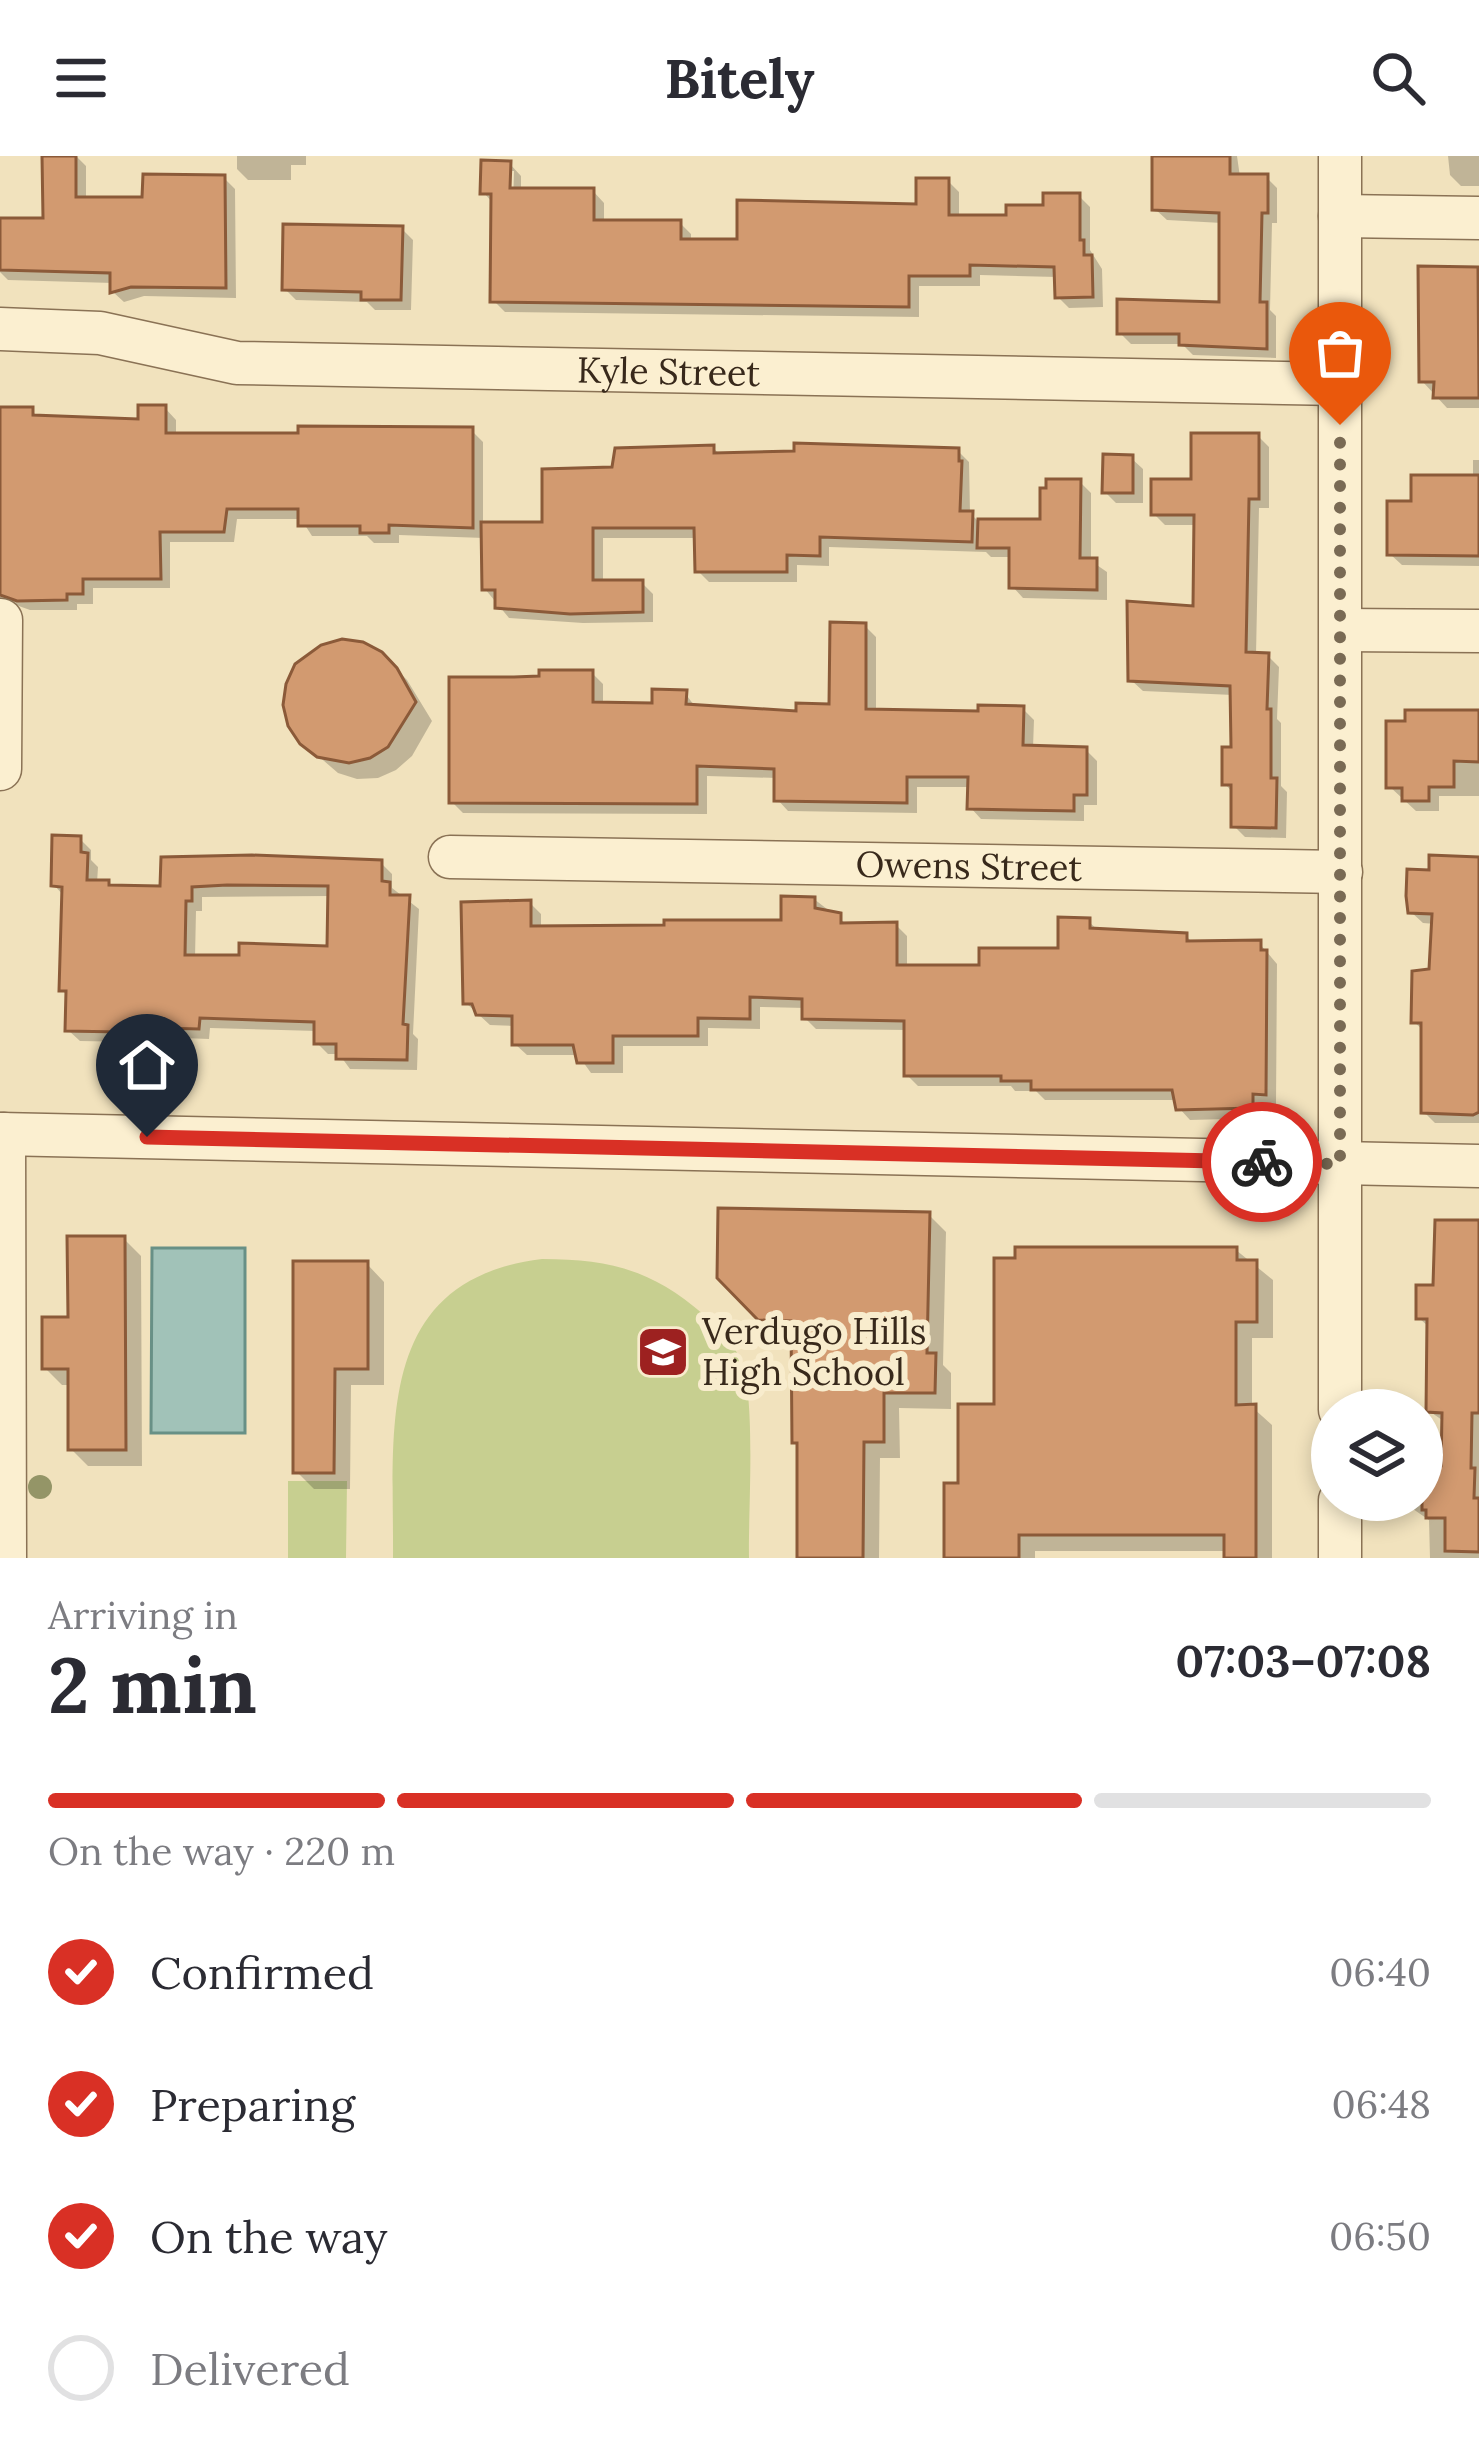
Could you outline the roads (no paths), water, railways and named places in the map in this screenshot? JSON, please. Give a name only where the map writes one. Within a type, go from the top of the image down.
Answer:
[{"type":"street","points":[[1340,156],[1340,1389]]},
{"type":"street","points":[[1340,216],[1479,218]]},
{"type":"street","name":"Kyle Street","points":[[0,329],[100,333],[237,363],[1340,384]]},
{"type":"street","points":[[0,769],[2,620]]},
{"type":"street","points":[[1340,630],[1479,632]]},
{"type":"street","name":"Owens Street","points":[[450,857],[1342,872]]},
{"type":"street","points":[[5,1558],[2,1134],[1479,1166]]},
{"type":"street","points":[[1340,1521],[1340,1558]]},
{"type":"water","points":[[152,1248],[245,1248],[245,1433],[151,1433]]},
{"type":"place","name":"Verdugo Hills High School","points":[[663,1352]]}]
